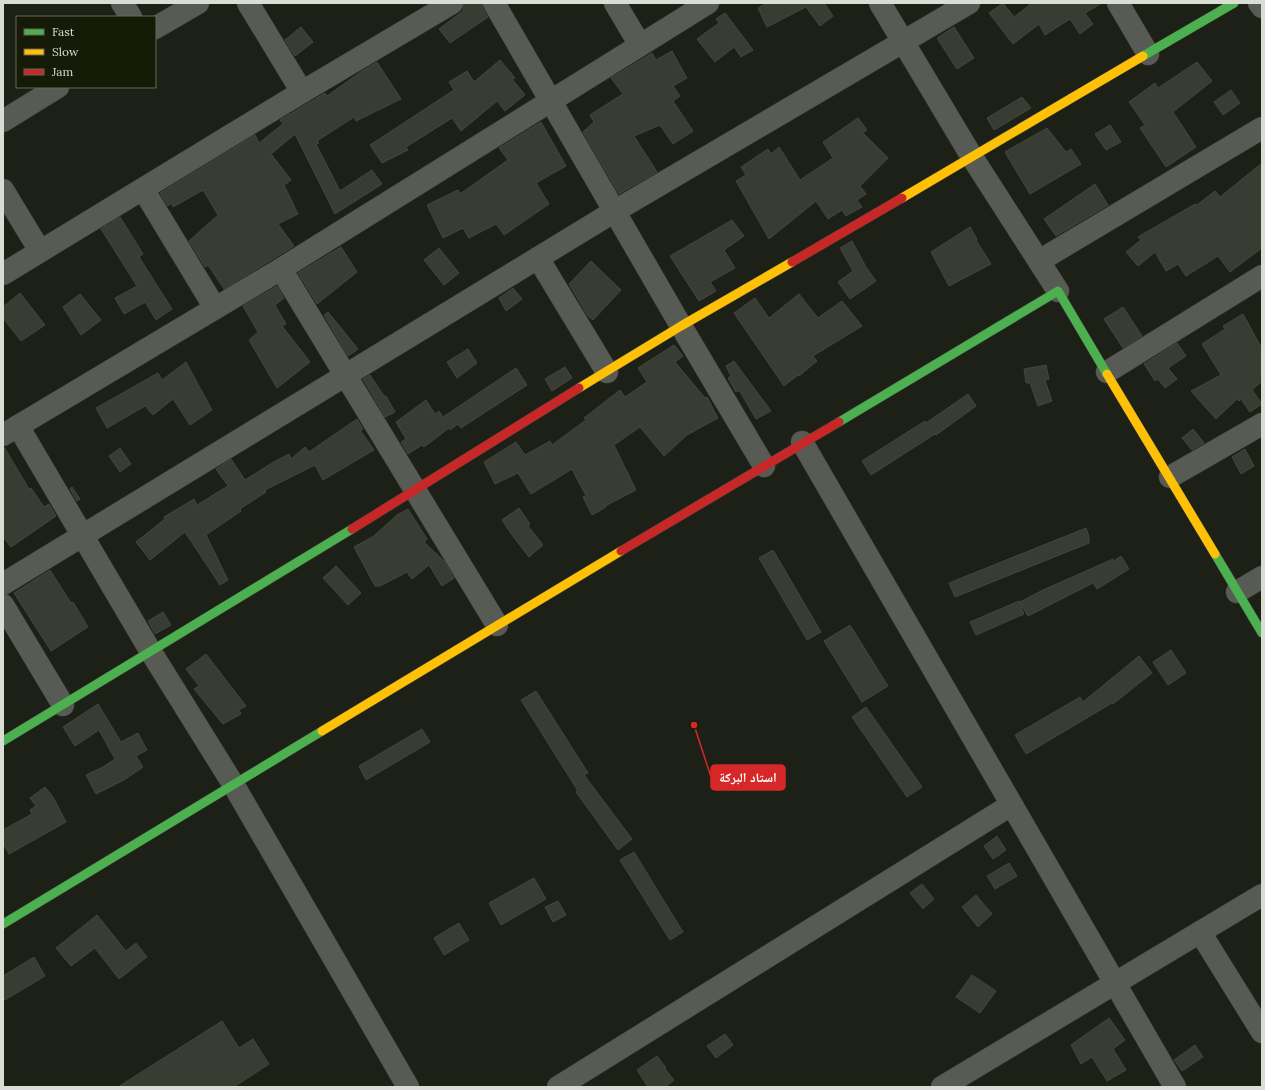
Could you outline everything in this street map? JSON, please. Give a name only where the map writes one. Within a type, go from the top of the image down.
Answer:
[{"type":"street","points":[[122,3],[129,16]]},
{"type":"street","points":[[156,27],[198,3]]},
{"type":"street","points":[[248,3],[302,92]]},
{"type":"street","points":[[3,274],[302,92],[452,3]]},
{"type":"street","points":[[494,3],[764,466]]},
{"type":"street","points":[[615,3],[640,45]]},
{"type":"street","points":[[408,1087],[234,784],[151,652],[83,536],[11,431],[282,269],[708,3]]},
{"type":"street","points":[[880,3],[972,158],[1058,291],[1262,633]]},
{"type":"street","points":[[3,584],[615,211],[969,3]]},
{"type":"street","points":[[1118,3],[1148,54]]},
{"type":"street","points":[[3,741],[151,652],[681,326],[972,158],[1234,3]]},
{"type":"street","points":[[1259,3],[1262,8]]},
{"type":"street","points":[[3,121],[56,88]]},
{"type":"street","points":[[1039,261],[1262,128]]},
{"type":"street","points":[[143,189],[215,308]]},
{"type":"street","points":[[3,190],[40,251]]},
{"type":"street","points":[[538,258],[607,372]]},
{"type":"street","points":[[282,269],[345,376],[497,625]]},
{"type":"street","points":[[1107,372],[1262,276]]},
{"type":"street","points":[[3,924],[802,442],[1058,291]]},
{"type":"street","points":[[1170,477],[1262,424]]},
{"type":"street","points":[[802,442],[1175,1087]]},
{"type":"street","points":[[1237,592],[1262,577]]},
{"type":"street","points":[[3,605],[63,705]]},
{"type":"street","points":[[558,1087],[1011,805]]},
{"type":"street","points":[[942,1087],[1262,895]]},
{"type":"street","points":[[1200,932],[1262,1032]]},
{"type":"building","points":[[464,3],[482,3],[483,9],[488,17],[450,43],[439,29],[463,11]]},
{"type":"building","points":[[767,3],[824,3],[833,16],[820,26],[806,7],[767,27],[758,8]]},
{"type":"building","points":[[1003,3],[1014,17],[1032,3],[1102,3],[1085,13],[1093,24],[1080,34],[1070,19],[1045,35],[1039,24],[1013,44],[989,13]]},
{"type":"building","points":[[725,13],[753,50],[741,57],[734,47],[715,62],[697,39],[719,23],[716,19]]},
{"type":"building","points":[[301,27],[313,42],[295,56],[285,40]]},
{"type":"building","points":[[954,27],[974,58],[957,69],[937,38]]},
{"type":"building","points":[[672,51],[687,78],[673,86],[680,96],[673,101],[693,131],[673,144],[660,125],[634,136],[657,172],[619,194],[583,132],[594,122],[590,115],[623,94],[611,78],[652,53],[656,60]]},
{"type":"building","points":[[500,60],[515,78],[512,79],[525,95],[505,111],[497,101],[461,131],[452,118],[406,147],[408,150],[382,163],[370,145],[454,90],[449,82],[467,71],[474,82]]},
{"type":"building","points":[[377,62],[401,99],[356,121],[354,117],[317,141],[319,143],[316,144],[340,191],[372,170],[382,184],[335,214],[295,134],[271,154],[291,180],[284,185],[298,214],[278,224],[294,246],[224,289],[208,265],[205,267],[189,241],[218,215],[203,190],[173,207],[171,203],[168,206],[160,193],[255,135],[259,143],[283,124],[280,120],[325,93],[327,96]]},
{"type":"building","points":[[1197,62],[1212,81],[1173,112],[1196,147],[1166,167],[1140,128],[1145,125],[1129,102],[1155,83],[1158,88]]},
{"type":"building","points":[[1231,90],[1240,103],[1223,115],[1214,102]]},
{"type":"building","points":[[1022,97],[1031,108],[994,130],[987,118]]},
{"type":"building","points":[[858,118],[867,130],[863,133],[888,158],[860,186],[866,194],[857,200],[862,207],[846,216],[842,210],[828,219],[816,201],[769,239],[736,181],[746,175],[741,167],[768,149],[771,154],[779,147],[800,180],[833,158],[823,142]]},
{"type":"building","points":[[541,122],[566,166],[536,183],[549,204],[504,235],[496,224],[469,238],[463,228],[443,238],[427,205],[458,190],[460,194],[508,160],[499,148]]},
{"type":"building","points":[[1110,125],[1121,142],[1106,150],[1095,134]]},
{"type":"building","points":[[1047,128],[1066,152],[1071,149],[1081,164],[1030,194],[1005,152]]},
{"type":"building","points":[[1262,163],[1262,248],[1230,272],[1218,256],[1186,276],[1178,264],[1166,271],[1155,252],[1138,266],[1126,252],[1141,240],[1138,237],[1195,204],[1197,205],[1215,191],[1220,197]]},
{"type":"building","points":[[1095,184],[1108,205],[1056,236],[1044,219]]},
{"type":"building","points":[[120,217],[143,254],[139,257],[172,309],[156,320],[145,302],[124,314],[115,298],[137,286],[101,229]]},
{"type":"building","points":[[732,220],[744,236],[724,250],[735,268],[710,282],[716,291],[699,301],[670,256]]},
{"type":"building","points":[[970,227],[991,264],[949,286],[931,252]]},
{"type":"building","points":[[852,241],[866,267],[876,281],[850,299],[838,282],[853,271],[840,248]]},
{"type":"building","points":[[341,247],[357,272],[317,304],[298,273]]},
{"type":"building","points":[[439,248],[459,273],[444,285],[424,260]]},
{"type":"building","points":[[591,261],[621,290],[593,320],[588,316],[569,284]]},
{"type":"building","points":[[277,286],[284,298],[275,305],[286,324],[282,326],[310,362],[277,388],[249,340],[258,332],[243,306]]},
{"type":"building","points":[[513,288],[522,299],[506,311],[499,298]]},
{"type":"building","points":[[20,293],[45,325],[21,341],[3,318],[3,307]]},
{"type":"building","points":[[80,294],[101,320],[81,335],[63,307]]},
{"type":"building","points":[[799,294],[818,318],[842,301],[862,326],[813,356],[817,361],[784,386],[734,313],[755,298],[769,318]]},
{"type":"building","points":[[1123,307],[1142,336],[1123,348],[1104,319]]},
{"type":"building","points":[[328,312],[358,349],[348,356],[324,315]]},
{"type":"building","points":[[1243,314],[1262,349],[1262,381],[1252,390],[1262,404],[1250,412],[1241,399],[1239,401],[1237,399],[1216,419],[1191,391],[1221,375],[1202,344],[1225,329],[1223,326]]},
{"type":"building","points":[[1177,343],[1186,356],[1168,368],[1177,379],[1165,388],[1158,379],[1155,381],[1144,364]]},
{"type":"building","points":[[674,345],[683,356],[675,362],[705,398],[707,397],[718,418],[687,435],[664,456],[640,427],[614,445],[636,490],[605,506],[606,507],[592,515],[583,497],[586,496],[572,469],[531,494],[518,473],[495,484],[484,462],[516,442],[525,455],[550,441],[552,445],[586,420],[584,418],[620,390],[625,397],[647,382],[638,368]]},
{"type":"building","points":[[468,349],[477,363],[457,378],[447,362]]},
{"type":"building","points":[[734,361],[771,411],[756,419],[739,390],[736,392],[728,378],[731,376],[726,366]]},
{"type":"building","points":[[186,362],[212,410],[190,425],[173,399],[153,415],[145,406],[107,428],[96,408],[158,373],[162,380]]},
{"type":"building","points":[[1046,365],[1049,379],[1045,380],[1052,401],[1038,406],[1030,383],[1026,383],[1024,369]]},
{"type":"building","points":[[565,367],[572,378],[552,391],[545,379]]},
{"type":"building","points":[[516,368],[527,385],[461,428],[458,424],[450,430],[449,428],[424,447],[422,445],[408,454],[401,442],[406,439],[396,422],[426,400],[435,414],[439,411],[443,417]]},
{"type":"building","points":[[370,375],[384,396],[386,396],[395,412],[385,417],[363,379]]},
{"type":"building","points":[[968,394],[976,406],[936,435],[935,434],[871,475],[862,461],[925,421],[926,423]]},
{"type":"building","points":[[357,419],[363,429],[360,430],[374,450],[323,480],[315,465],[265,490],[266,492],[240,509],[241,511],[206,535],[228,580],[220,585],[185,532],[150,560],[136,542],[165,519],[164,517],[194,499],[197,505],[228,486],[216,469],[231,459],[245,480],[289,454],[291,459],[305,447],[309,452]]},
{"type":"building","points":[[1193,429],[1204,443],[1192,450],[1182,438]]},
{"type":"building","points":[[3,447],[29,489],[31,488],[44,507],[49,504],[56,516],[11,547],[3,537]]},
{"type":"building","points":[[120,448],[131,464],[120,472],[109,456]]},
{"type":"building","points":[[1245,449],[1254,466],[1241,474],[1232,457]]},
{"type":"building","points":[[72,487],[80,499],[77,501],[70,489]]},
{"type":"building","points":[[519,508],[530,524],[528,526],[543,545],[529,557],[502,520]]},
{"type":"building","points":[[408,509],[427,539],[424,542],[444,561],[454,578],[442,586],[429,565],[412,579],[407,572],[380,586],[375,586],[354,547],[374,536],[397,515]]},
{"type":"building","points":[[1086,528],[1089,543],[955,597],[949,583]]},
{"type":"building","points":[[773,550],[821,632],[807,640],[759,558]]},
{"type":"building","points":[[1121,556],[1129,569],[1097,589],[1093,583],[1028,616],[1020,602],[1043,590],[1113,559],[1114,561]]},
{"type":"building","points":[[336,566],[361,593],[348,605],[323,578]]},
{"type":"building","points":[[50,570],[71,603],[73,602],[88,627],[51,651],[14,593]]},
{"type":"building","points":[[1019,601],[1024,614],[976,635],[970,622]]},
{"type":"building","points":[[163,612],[171,625],[155,634],[148,621]]},
{"type":"building","points":[[850,625],[888,686],[862,702],[824,641]]},
{"type":"building","points":[[1171,650],[1186,673],[1168,685],[1153,662]]},
{"type":"building","points":[[206,654],[246,706],[239,710],[241,714],[223,724],[194,689],[199,686],[186,669]]},
{"type":"building","points":[[1139,656],[1152,673],[1113,704],[1112,703],[1026,754],[1015,735],[1080,697],[1083,702]]},
{"type":"building","points":[[536,691],[588,773],[584,775],[632,839],[618,850],[576,792],[578,791],[521,700]]},
{"type":"building","points":[[98,704],[121,742],[138,733],[147,750],[136,756],[143,767],[124,780],[96,794],[86,775],[103,767],[115,759],[99,730],[75,746],[63,727]]},
{"type":"building","points":[[866,707],[922,787],[907,797],[852,717]]},
{"type":"building","points":[[422,729],[430,742],[366,780],[359,766]]},
{"type":"building","points":[[45,787],[53,797],[66,822],[9,854],[3,843],[3,830],[32,814],[30,810],[36,806],[30,798]]},
{"type":"building","points":[[997,836],[1006,850],[993,859],[984,846]]},
{"type":"building","points":[[634,852],[683,932],[670,940],[620,860]]},
{"type":"building","points":[[1009,863],[1017,876],[995,889],[987,876]]},
{"type":"building","points":[[534,878],[546,899],[501,925],[489,903]]},
{"type":"building","points":[[922,884],[934,899],[923,909],[910,893]]},
{"type":"building","points":[[976,895],[992,914],[978,927],[962,907]]},
{"type":"building","points":[[558,901],[566,915],[553,922],[545,907]]},
{"type":"building","points":[[97,915],[126,951],[136,943],[147,957],[119,979],[95,948],[71,966],[56,948]]},
{"type":"building","points":[[459,923],[469,940],[444,955],[434,938]]},
{"type":"building","points":[[34,957],[45,976],[3,1001],[3,976]]},
{"type":"building","points":[[972,975],[996,991],[980,1013],[956,997]]},
{"type":"building","points":[[1109,1018],[1125,1040],[1113,1049],[1126,1070],[1107,1081],[1092,1057],[1081,1064],[1071,1045]]},
{"type":"building","points":[[222,1021],[239,1048],[253,1039],[269,1064],[234,1087],[118,1087]]},
{"type":"building","points":[[725,1034],[733,1045],[716,1058],[707,1046]]},
{"type":"building","points":[[1195,1045],[1203,1057],[1182,1071],[1174,1060]]},
{"type":"building","points":[[657,1056],[674,1080],[665,1087],[648,1087],[637,1070]]},
{"type":"traffic: fast","points":[[1143,56],[1234,3]]},
{"type":"traffic: fast","points":[[839,422],[1058,291],[1107,374]]},
{"type":"traffic: fast","points":[[3,741],[352,529]]},
{"type":"traffic: fast","points":[[1215,554],[1262,633]]},
{"type":"traffic: fast","points":[[3,924],[322,731]]},
{"type":"traffic: slow","points":[[902,198],[1143,56]]},
{"type":"traffic: slow","points":[[579,388],[681,326],[792,262]]},
{"type":"traffic: slow","points":[[1107,374],[1215,554]]},
{"type":"traffic: slow","points":[[322,731],[621,551]]},
{"type":"traffic: jam","points":[[792,262],[902,198]]},
{"type":"traffic: jam","points":[[352,529],[579,388]]},
{"type":"traffic: jam","points":[[621,551],[839,422]]},
{"type":"place","name":"استاد البركة","points":[[694,725]]}]
